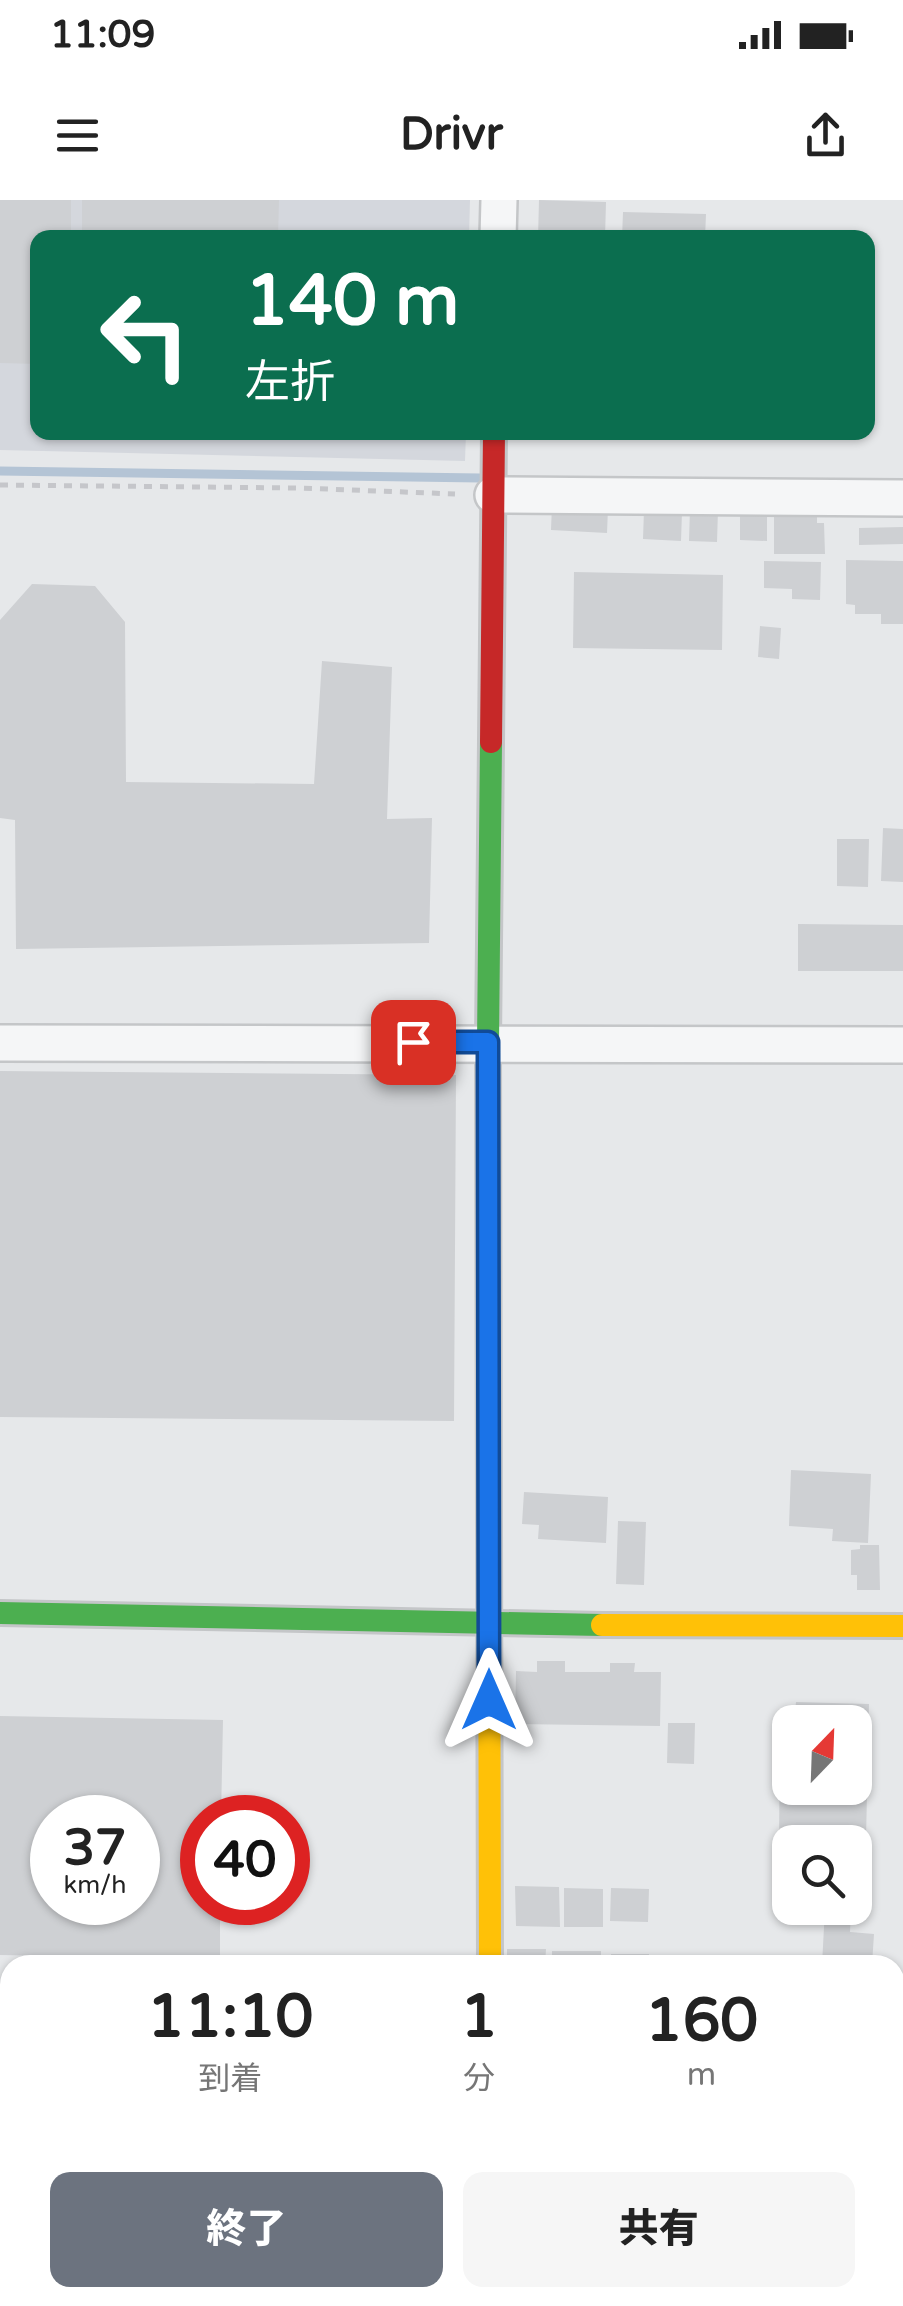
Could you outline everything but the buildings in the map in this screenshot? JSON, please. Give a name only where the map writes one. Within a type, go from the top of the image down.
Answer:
[{"type":"street","points":[[498,230],[499,200]]},
{"type":"street","points":[[490,1955],[488,1042],[494,440]]},
{"type":"street","points":[[493,495],[903,498]]},
{"type":"street","points":[[0,1043],[903,1045]]},
{"type":"street","points":[[0,1613],[488,1624],[903,1626]]},
{"type":"path","points":[[0,485],[300,488],[493,495]]},
{"type":"shaded area","points":[[0,200],[470,200],[469,230],[30,230],[30,440],[466,440],[465,461],[0,450]]},
{"type":"waterway","points":[[0,471],[480,478]]},
{"type":"traffic: fast","points":[[489,1528],[491,742]]},
{"type":"traffic: fast","points":[[0,1613],[602,1625]]},
{"type":"traffic: slow","points":[[489,1528],[490,1955]]},
{"type":"traffic: slow","points":[[602,1625],[903,1626]]},
{"type":"traffic: jam","points":[[491,742],[494,440]]},
{"type":"route","points":[[413,1042],[488,1042],[489,1700]]}]
